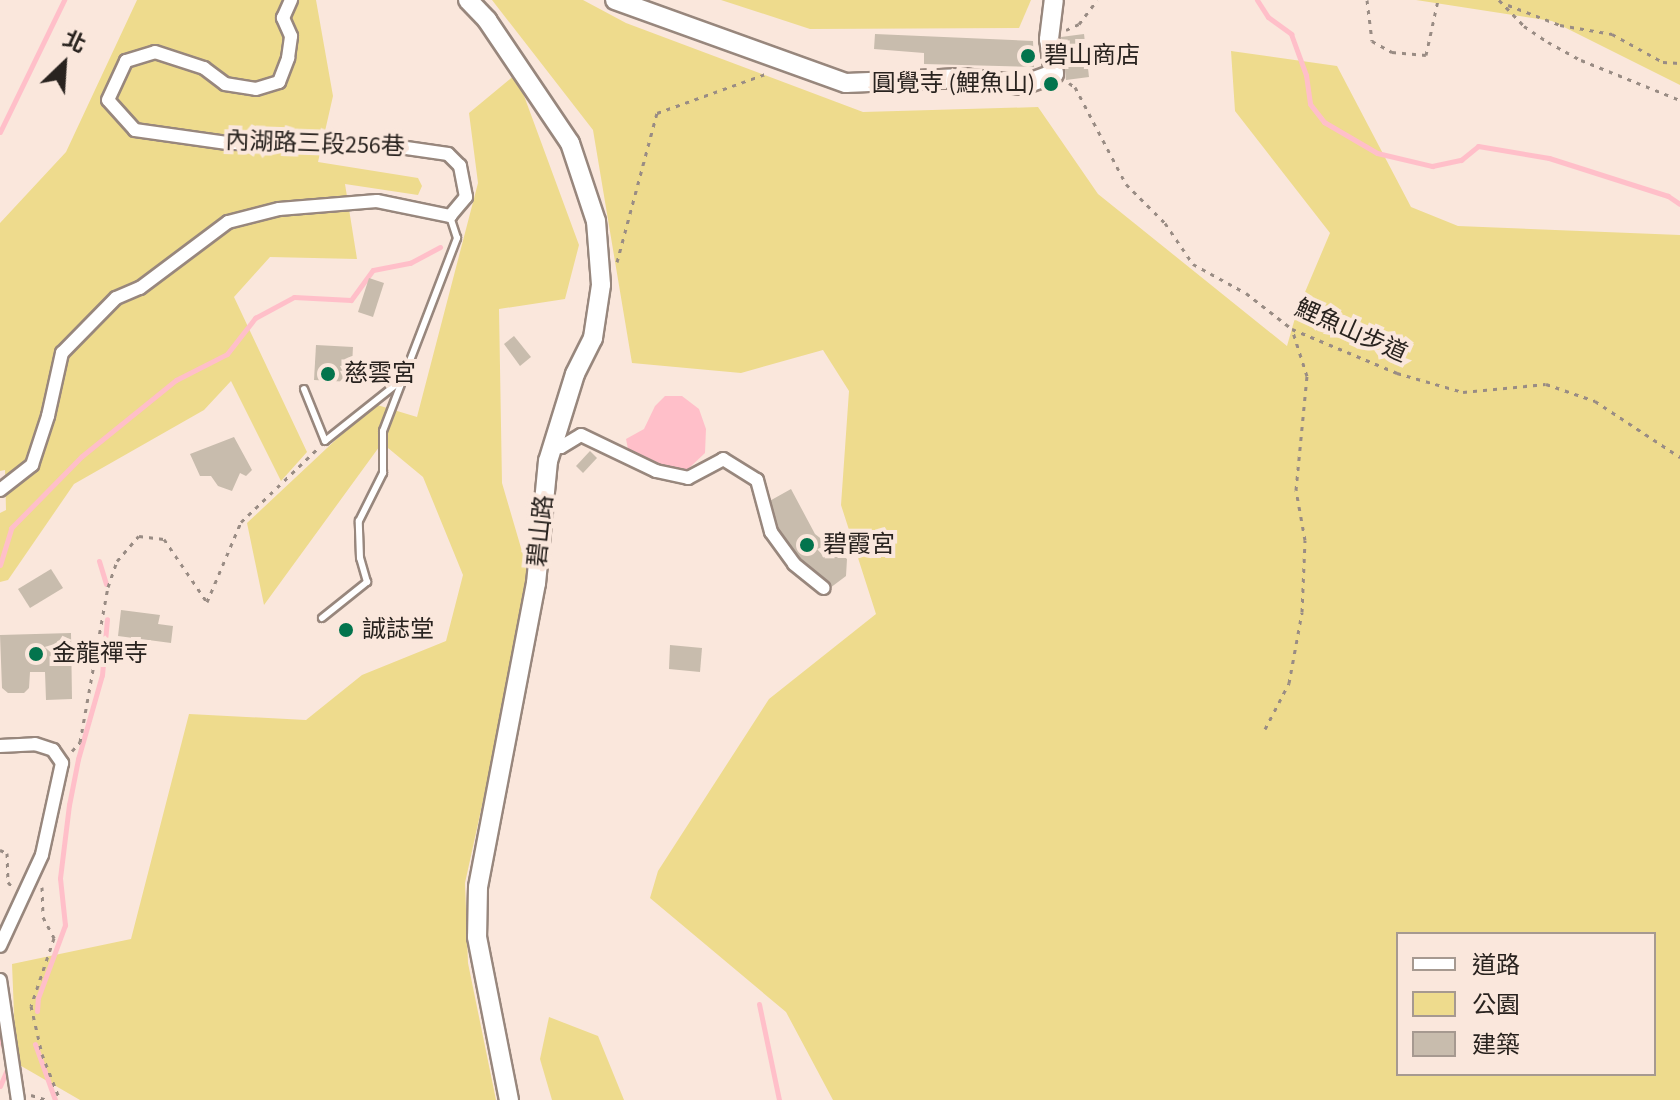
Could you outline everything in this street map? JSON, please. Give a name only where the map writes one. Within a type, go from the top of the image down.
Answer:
[{"type":"street","name":"內湖路三段256巷","points":[[291,0],[283,18],[291,36],[288,58],[279,82],[256,89],[225,84],[204,68],[155,52],[126,61],[108,100],[135,130],[227,143],[379,144],[448,154],[460,166],[466,197],[450,216]]},
{"type":"street","name":"碧山路","points":[[468,0],[487,20],[570,143],[596,221],[601,285],[593,338],[575,374],[551,448],[536,583],[478,887],[477,937],[509,1100]]},
{"type":"street","points":[[615,0],[846,83],[963,78],[1023,85],[1054,74],[1049,39],[1052,9]]},
{"type":"street","points":[[0,490],[32,465],[48,416],[62,353],[116,298],[140,288],[228,222],[279,209],[377,201],[450,216]]},
{"type":"street","points":[[551,448],[561,447],[581,435],[656,471],[688,478],[723,459],[757,480],[771,532],[794,564],[824,588]]},
{"type":"street","points":[[0,746],[35,744],[53,750],[62,763],[47,837],[0,946]]},
{"type":"street","points":[[0,980],[19,1096]]},
{"type":"lane","points":[[1052,9],[1061,0]]},
{"type":"lane","points":[[322,618],[367,582],[360,558],[359,521],[383,473],[383,431],[457,238],[450,216]]},
{"type":"lane","points":[[304,389],[325,441],[403,379]]},
{"type":"path","points":[[1049,39],[1079,24],[1097,0]]},
{"type":"path","points":[[1367,0],[1372,41],[1392,52],[1426,55],[1438,0]]},
{"type":"path","points":[[1499,0],[1524,26],[1548,42],[1581,60],[1680,100]]},
{"type":"path","points":[[1504,4],[1560,25],[1612,34],[1663,62],[1680,63]]},
{"type":"path","points":[[636,195],[657,113],[795,63]]},
{"type":"path","name":"鯉魚山步道","points":[[1054,74],[1075,87],[1126,184],[1165,223],[1193,264],[1246,293],[1292,329],[1397,373],[1463,392],[1546,384],[1595,401],[1680,457]]},
{"type":"path","points":[[1265,729],[1289,683],[1302,612],[1305,540],[1296,490],[1307,376],[1292,329]]},
{"type":"path","points":[[62,763],[80,742],[108,587],[117,561],[139,536],[164,539],[207,602],[241,522],[325,441]]},
{"type":"path","points":[[0,850],[7,853],[8,882],[22,899]]},
{"type":"path","points":[[42,886],[43,917],[54,938],[31,1006],[42,1054],[60,1100]]},
{"type":"path","points":[[19,1096],[47,1100]]},
{"type":"green space","points":[[137,0],[316,0],[333,96],[318,162],[418,178],[422,186],[418,195],[345,184],[357,259],[270,257],[234,297],[307,452],[281,481],[231,381],[204,410],[74,484],[8,580],[0,582],[0,513],[6,510],[5,470],[0,471],[0,223],[66,152]]},
{"type":"green space","points":[[492,0],[583,0],[626,23],[863,112],[1038,107],[1098,194],[1287,346],[1297,311],[1330,233],[1235,111],[1231,51],[1337,66],[1411,207],[1458,226],[1680,235],[1680,1100],[833,1100],[786,1012],[650,898],[658,871],[769,699],[876,614],[841,505],[849,391],[823,350],[741,373],[632,363],[593,130]]},
{"type":"green space","points":[[721,0],[1031,0],[1019,28],[810,29]]},
{"type":"green space","points":[[1416,0],[1680,0],[1680,85],[1552,21]]},
{"type":"green space","points":[[516,74],[579,245],[565,299],[499,309],[502,483],[531,582],[465,883],[468,963],[496,1100],[80,1100],[16,1063],[12,964],[131,939],[189,714],[306,720],[362,675],[446,641],[463,575],[423,477],[382,443],[264,605],[247,523],[374,404],[417,417],[478,183],[469,113]]},
{"type":"green space","points":[[549,1017],[598,1036],[624,1100],[552,1100],[540,1059]]},
{"type":"shaded area","points":[[665,396],[682,396],[699,409],[706,429],[705,453],[688,469],[665,472],[630,459],[626,439],[644,429],[655,406]]},
{"type":"building","points":[[875,34],[1033,41],[1034,67],[924,64],[924,53],[874,49]]},
{"type":"building","points":[[1084,34],[1089,77],[1066,80],[1061,37]]},
{"type":"building","points":[[369,278],[384,283],[373,317],[358,312]]},
{"type":"building","points":[[514,336],[531,357],[520,366],[504,344]]},
{"type":"building","points":[[316,345],[353,347],[351,382],[314,380]]},
{"type":"building","points":[[234,437],[252,470],[246,476],[240,473],[232,491],[218,486],[211,476],[200,476],[190,454]]},
{"type":"building","points":[[590,451],[597,458],[583,473],[576,466]]},
{"type":"building","name":"碧霞宮","points":[[791,489],[815,534],[847,559],[846,576],[830,588],[775,533],[766,503]]},
{"type":"building","points":[[51,569],[63,588],[30,608],[18,589]]},
{"type":"building","points":[[121,610],[160,615],[158,624],[173,626],[171,643],[118,636]]},
{"type":"building","name":"金龍禪寺","points":[[71,633],[72,699],[46,700],[45,672],[30,672],[29,688],[24,693],[8,693],[2,688],[0,635]]},
{"type":"building","points":[[670,645],[702,648],[700,672],[669,669]]},
{"type":"waterway","points":[[0,132],[64,0]]},
{"type":"waterway","points":[[1257,0],[1268,17],[1291,34],[1306,75],[1310,104],[1324,122],[1377,153],[1432,166],[1461,160],[1478,146],[1549,158],[1668,196],[1680,204]]},
{"type":"waterway","points":[[0,565],[11,528],[82,456],[176,380],[227,354],[255,318],[294,297],[351,300],[373,270],[410,263],[440,247]]},
{"type":"waterway","points":[[99,561],[106,584]]},
{"type":"waterway","points":[[37,1011],[38,998],[65,925],[60,878],[69,805],[78,759],[102,675],[107,619]]},
{"type":"waterway","points":[[759,1004],[779,1100]]},
{"type":"waterway","points":[[0,1038],[7,1056]]},
{"type":"waterway","points":[[35,1044],[55,1100]]},
{"type":"waterway","points":[[0,1086],[9,1065]]},
{"type":"place","name":"碧山商店","points":[[1028,56]]},
{"type":"place","name":"圓覺寺 (鯉魚山)","points":[[1051,84]]},
{"type":"place","name":"慈雲宮","points":[[328,374]]},
{"type":"place","name":"碧霞宮","points":[[807,545]]},
{"type":"place","name":"誠誌堂","points":[[346,630]]},
{"type":"place","name":"金龍禪寺","points":[[36,654]]}]
